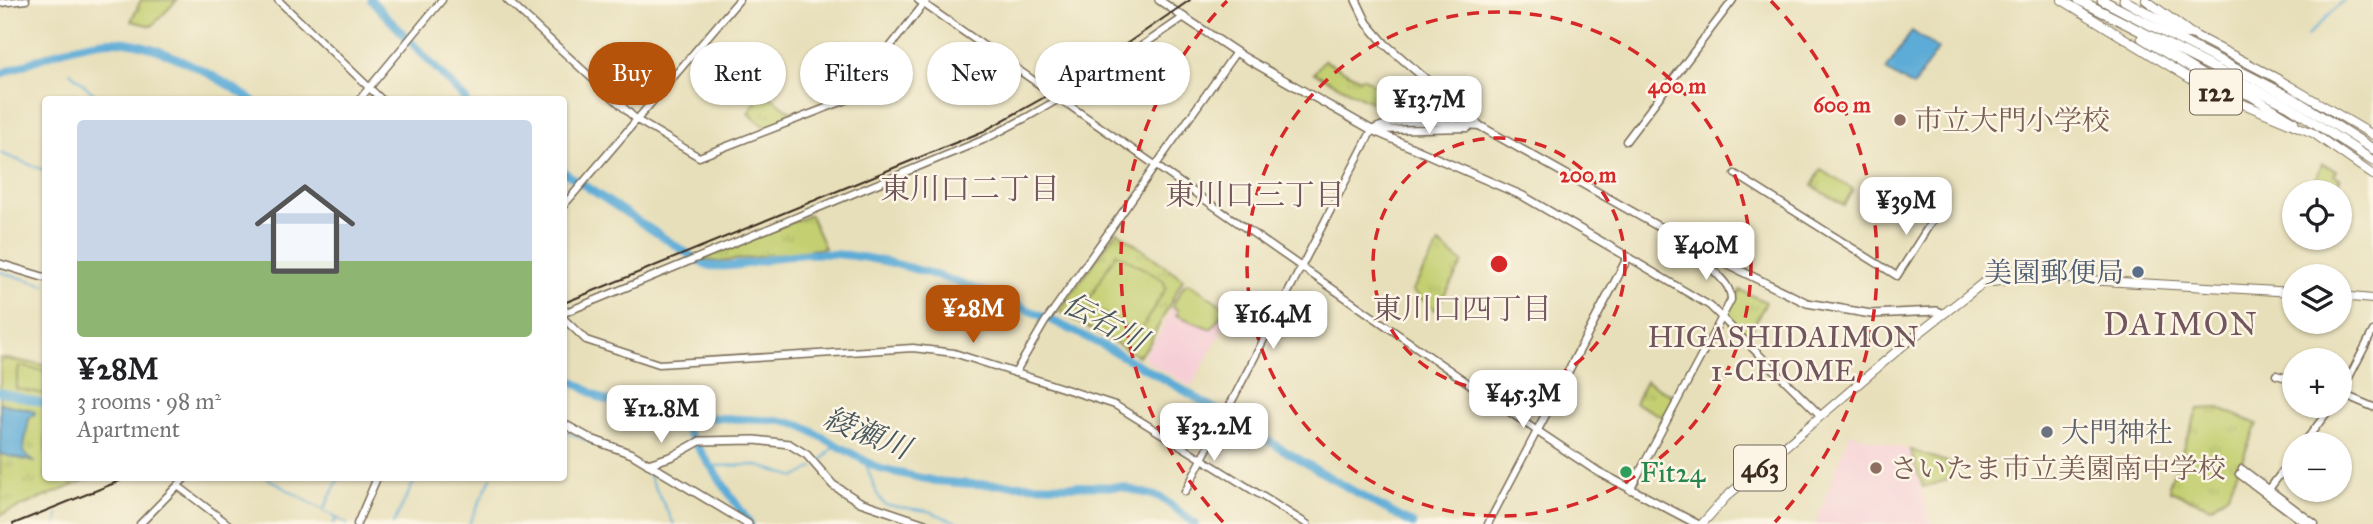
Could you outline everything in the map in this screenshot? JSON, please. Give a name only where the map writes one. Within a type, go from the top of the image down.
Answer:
[{"type":"highway","name":"122","points":[[2063,0],[2207,89],[2294,122],[2373,175]]},
{"type":"highway","points":[[2079,0],[2289,106],[2373,160]]},
{"type":"highway","points":[[2102,0],[2294,99],[2373,149]]},
{"type":"highway","points":[[2124,0],[2183,33],[2192,34]]},
{"type":"highway","name":"122","points":[[2146,0],[2192,34],[2278,79],[2373,135]]},
{"type":"highway","points":[[2116,18],[2210,79],[2250,95],[2294,122]]},
{"type":"highway","name":"463","points":[[1702,524],[1726,497],[1983,283],[2017,277],[2282,291]]},
{"type":"highway","points":[[2352,297],[2373,299]]},
{"type":"main road","points":[[1159,0],[1236,52],[1372,130],[1523,196],[1628,257],[1537,431],[1630,490],[1697,524]]},
{"type":"main road","points":[[1356,0],[1376,34],[1480,126],[1702,251],[1779,292],[1807,303],[1871,314],[1937,311],[1943,314]]},
{"type":"main road","points":[[0,264],[42,277]]},
{"type":"main road","points":[[567,426],[591,439],[632,454],[748,524]]},
{"type":"main road","points":[[648,464],[692,445],[755,440],[789,444],[807,456],[833,485],[860,502],[925,524]]},
{"type":"street","points":[[0,3],[26,0]]},
{"type":"street","points":[[278,0],[378,96]]},
{"type":"street","points":[[362,96],[442,0]]},
{"type":"street","points":[[507,0],[636,120],[699,158],[849,99],[923,1],[1035,81]]},
{"type":"street","points":[[567,201],[739,0]]},
{"type":"street","points":[[1626,141],[1733,0]]},
{"type":"street","points":[[1146,42],[1184,17]]},
{"type":"street","points":[[1016,373],[1051,312],[1236,52]]},
{"type":"street","points":[[567,312],[982,140],[1049,105]]},
{"type":"street","points":[[1069,105],[1537,431],[1488,524]]},
{"type":"street","points":[[1185,492],[1372,130],[1460,130],[1480,126]]},
{"type":"street","points":[[1735,174],[1897,276],[1937,213]]},
{"type":"street","points":[[1630,490],[1731,300],[1730,290],[1704,259],[1702,251]]},
{"type":"street","points":[[1628,257],[1697,296],[1723,318],[1821,416]]},
{"type":"street","points":[[567,322],[586,340],[659,364],[913,348],[954,353],[1115,405],[1307,524]]},
{"type":"street","points":[[2352,371],[2373,331]]},
{"type":"street","points":[[2276,375],[2282,377]]},
{"type":"street","points":[[2352,399],[2373,407]]},
{"type":"street","points":[[2312,432],[2323,418]]},
{"type":"street","points":[[2241,472],[2315,524]]},
{"type":"street","points":[[2268,491],[2282,472]]},
{"type":"street","points":[[140,524],[183,481]]},
{"type":"street","points":[[357,524],[376,481]]},
{"type":"street","points":[[177,486],[228,524]]},
{"type":"street","points":[[2268,491],[2306,524]]},
{"type":"shaded area","points":[[1189,282],[1232,313],[1191,387],[1145,360],[1144,354],[1160,333],[1181,287]]},
{"type":"shaded area","name":"さいたま市立美園南中学校","points":[[1850,433],[1909,450],[1932,524],[1815,524]]},
{"type":"green space","points":[[141,0],[177,0],[152,26],[131,21]]},
{"type":"green space","points":[[1324,60],[1360,79],[1362,77],[1400,101],[1412,118],[1403,119],[1314,73]]},
{"type":"green space","points":[[753,105],[782,105],[794,114],[793,117],[766,128],[748,113]]},
{"type":"green space","points":[[2322,164],[2336,170],[2334,175],[2340,178],[2339,180],[2315,180]]},
{"type":"green space","points":[[1821,170],[1853,189],[1844,205],[1812,186]]},
{"type":"green space","points":[[810,215],[825,248],[719,262],[700,259]]},
{"type":"green space","points":[[1117,231],[1183,279],[1148,346],[1138,356],[1059,311]]},
{"type":"green space","points":[[1439,244],[1463,263],[1435,310],[1412,291]]},
{"type":"green space","points":[[1116,253],[1163,280],[1166,288],[1138,334],[1091,306],[1089,300]]},
{"type":"green space","points":[[1189,283],[1226,308],[1211,329],[1176,315],[1178,310],[1172,307],[1184,285]]},
{"type":"green space","points":[[1740,290],[1766,302],[1747,338],[1727,318],[1734,296],[1737,296]]},
{"type":"green space","points":[[0,358],[42,365],[42,481],[84,481],[0,515]]},
{"type":"green space","points":[[19,366],[42,370],[42,393],[16,389]]},
{"type":"green space","points":[[1646,381],[1675,397],[1665,418],[1635,403]]},
{"type":"green space","points":[[2219,408],[2257,424],[2228,494],[2211,507],[2170,491],[2169,485],[2198,409]]},
{"type":"green space","points":[[1910,450],[1953,464],[1948,480],[1923,487]]},
{"type":"water","points":[[1912,31],[1938,49],[1913,87],[1886,70]]},
{"type":"water","points":[[0,403],[35,413],[29,419],[23,452],[34,462],[0,454]]},
{"type":"waterway","name":"伝右川","points":[[371,0],[462,96]]},
{"type":"waterway","points":[[2307,36],[2344,0]]},
{"type":"waterway","name":"綾瀬川","points":[[0,74],[81,45],[109,41],[126,42],[164,52],[221,80],[246,96]]},
{"type":"waterway","points":[[70,72],[97,96]]},
{"type":"waterway","points":[[0,153],[42,169]]},
{"type":"waterway","name":"伝右川","points":[[567,174],[705,265],[738,265],[805,254],[850,255],[883,261],[955,281],[1024,308],[1091,339],[1156,374],[1413,524]]},
{"type":"waterway","points":[[0,272],[42,284]]},
{"type":"waterway","name":"綾瀬川","points":[[567,378],[602,399],[657,415],[784,421],[802,426],[880,469],[935,481],[1121,487],[1160,497],[1195,524]]},
{"type":"waterway","points":[[0,392],[42,403]]},
{"type":"waterway","points":[[678,418],[750,524]]},
{"type":"waterway","points":[[567,432],[614,452]]},
{"type":"waterway","points":[[819,464],[834,446]]},
{"type":"waterway","points":[[619,454],[647,472]]},
{"type":"waterway","points":[[865,462],[877,494],[885,505],[928,511],[962,524]]},
{"type":"waterway","points":[[709,466],[755,465],[796,477],[814,467]]},
{"type":"waterway","points":[[648,474],[674,524]]},
{"type":"waterway","points":[[272,481],[347,524]]},
{"type":"waterway","points":[[324,509],[338,481]]},
{"type":"waterway","points":[[393,524],[414,481]]},
{"type":"waterway","points":[[469,524],[490,481]]},
{"type":"waterway","points":[[57,524],[58,514]]},
{"type":"waterway","points":[[333,524],[336,519]]},
{"type":"railway","points":[[567,302],[984,131],[1068,84],[1190,0]]},
{"type":"railway","points":[[13,524],[120,481]]},
{"type":"place","name":"市立大門小学校","points":[[1900,120]]},
{"type":"place","name":"美園郵便局","points":[[2138,272]]},
{"type":"place","name":"大門神社","points":[[2047,432]]},
{"type":"place","name":"さいたま市立美園南中学校","points":[[1876,468]]},
{"type":"place","name":"Fit24","points":[[1626,472]]},
{"type":"district","name":"東川口二丁目","points":[[970,189]]},
{"type":"district","name":"東川口三丁目","points":[[1255,195]]},
{"type":"district","name":"東川口四丁目","points":[[1462,309]]},
{"type":"district","name":"DAIMON","points":[[2181,324]]},
{"type":"district","name":"HIGASHIDAIMON 1-CHOME","points":[[1783,354]]}]
